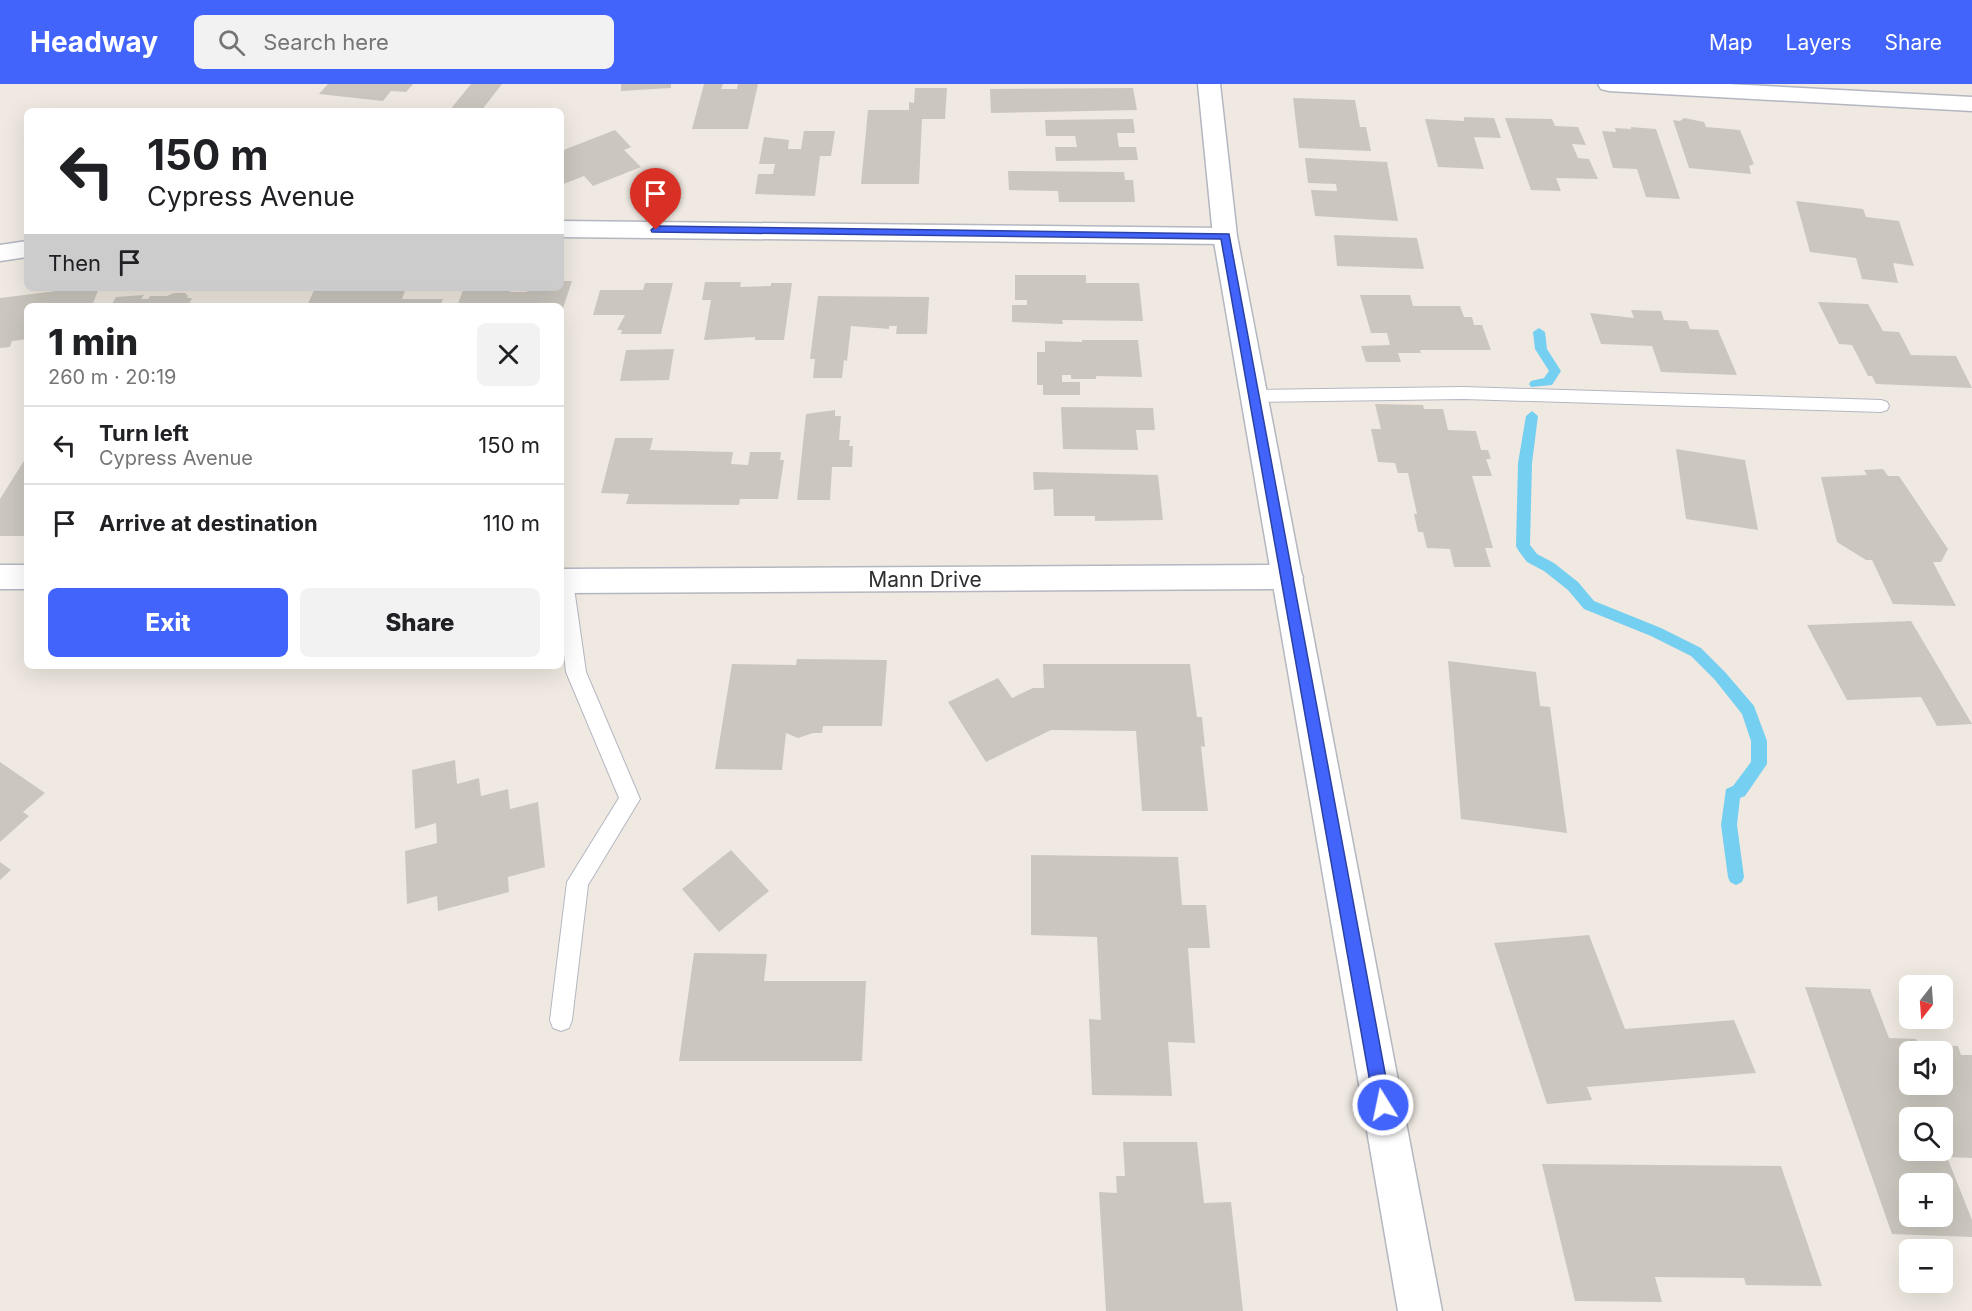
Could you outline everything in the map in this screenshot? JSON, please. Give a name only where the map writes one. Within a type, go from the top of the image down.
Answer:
[{"type":"street","points":[[1209,84],[1226,236],[1420,1311]]},
{"type":"street","points":[[1610,84],[1972,102],[1968,84]]},
{"type":"street","points":[[564,229],[1226,236]]},
{"type":"street","points":[[0,253],[24,249]]},
{"type":"street","points":[[0,577],[24,577]]},
{"type":"street","name":"Mann Drive","points":[[564,581],[1288,577]]},
{"type":"lane","points":[[1255,396],[1464,393],[1550,398],[1881,406]]},
{"type":"lane","points":[[561,1020],[578,882],[630,799],[576,672],[564,594]]},
{"type":"building","points":[[328,84],[413,84],[406,92],[391,91],[383,101],[319,94]]},
{"type":"building","points":[[471,84],[502,84],[483,108],[451,108]]},
{"type":"building","points":[[621,84],[671,84],[671,88],[621,91]]},
{"type":"building","points":[[704,84],[723,84],[721,89],[737,89],[738,84],[758,84],[748,129],[692,129]]},
{"type":"building","points":[[915,88],[947,88],[945,119],[922,119],[919,184],[861,184],[868,110],[909,110],[909,102],[914,103]]},
{"type":"building","points":[[1133,88],[1137,110],[991,113],[990,89]]},
{"type":"building","points":[[1293,98],[1355,100],[1360,127],[1366,127],[1371,151],[1299,148]]},
{"type":"building","points":[[1464,117],[1494,118],[1501,138],[1474,137],[1484,169],[1438,167],[1425,119],[1464,121]]},
{"type":"building","points":[[1505,118],[1552,119],[1555,126],[1578,127],[1586,145],[1572,144],[1578,158],[1589,159],[1598,179],[1556,178],[1561,191],[1531,190]]},
{"type":"building","points":[[1684,118],[1704,122],[1706,127],[1740,130],[1754,164],[1749,166],[1751,174],[1689,168],[1673,120],[1680,121]]},
{"type":"building","points":[[1133,119],[1135,133],[1117,133],[1119,147],[1136,147],[1138,160],[1056,161],[1055,147],[1077,147],[1075,136],[1046,136],[1045,120]]},
{"type":"building","points":[[1631,127],[1656,129],[1680,199],[1646,197],[1637,169],[1613,168],[1602,131],[1616,132],[1615,128],[1631,129]]},
{"type":"building","points":[[615,130],[631,147],[624,150],[641,167],[593,186],[584,176],[564,184],[564,150]]},
{"type":"building","points":[[804,131],[835,131],[831,156],[820,156],[815,196],[755,194],[758,174],[773,174],[775,164],[759,164],[764,137],[789,140],[788,149],[801,149]]},
{"type":"building","points":[[1305,158],[1387,162],[1398,221],[1315,216],[1311,190],[1337,191],[1336,184],[1308,183]]},
{"type":"building","points":[[1008,171],[1124,172],[1125,180],[1133,180],[1135,202],[1059,202],[1058,191],[1009,190]]},
{"type":"building","points":[[1796,201],[1863,209],[1866,217],[1899,221],[1914,266],[1893,263],[1898,283],[1862,279],[1856,258],[1810,252]]},
{"type":"building","points":[[1334,235],[1417,238],[1424,269],[1337,266]]},
{"type":"building","points":[[1015,275],[1086,275],[1086,283],[1139,283],[1143,321],[1062,320],[1063,324],[1012,322],[1012,305],[1027,305],[1027,300],[1015,300]]},
{"type":"building","points":[[564,281],[572,281],[564,305],[564,303],[458,303],[463,291],[564,291]]},
{"type":"building","points":[[705,282],[741,282],[740,287],[792,283],[784,340],[755,340],[755,337],[704,340],[711,300],[702,300]]},
{"type":"building","points":[[645,283],[673,283],[661,334],[621,334],[622,330],[617,330],[625,315],[593,315],[600,290],[643,290]]},
{"type":"building","points":[[57,291],[98,291],[93,303],[24,303],[24,339],[12,341],[10,347],[0,348],[0,298]]},
{"type":"building","points":[[314,291],[405,291],[402,299],[443,299],[441,303],[308,303]]},
{"type":"building","points":[[174,293],[185,293],[187,298],[192,298],[190,303],[113,303],[116,297],[144,295],[141,299],[148,299],[150,296],[167,296]]},
{"type":"building","points":[[1360,295],[1410,295],[1413,306],[1460,306],[1464,317],[1472,317],[1474,325],[1482,325],[1491,350],[1420,350],[1421,353],[1398,353],[1401,362],[1366,362],[1361,346],[1390,345],[1387,333],[1371,333]]},
{"type":"building","points":[[818,296],[929,297],[927,334],[896,334],[897,326],[889,326],[889,329],[851,326],[847,361],[844,360],[842,378],[813,378],[815,359],[810,359]]},
{"type":"building","points":[[1818,302],[1868,304],[1883,331],[1899,332],[1911,355],[1956,356],[1972,388],[1876,384],[1872,376],[1868,376],[1852,345],[1839,344]]},
{"type":"building","points":[[1631,310],[1661,311],[1664,320],[1687,321],[1690,329],[1718,330],[1737,375],[1661,372],[1652,346],[1601,344],[1590,313],[1634,318]]},
{"type":"building","points":[[1082,340],[1138,340],[1142,377],[1096,376],[1096,379],[1071,379],[1071,375],[1062,375],[1062,382],[1080,382],[1080,395],[1043,395],[1043,385],[1037,385],[1037,352],[1045,352],[1045,341],[1082,342]]},
{"type":"building","points":[[674,349],[669,380],[620,381],[626,350]]},
{"type":"building","points":[[1375,404],[1423,405],[1424,409],[1443,409],[1448,430],[1476,431],[1481,450],[1488,450],[1491,459],[1486,459],[1492,476],[1472,476],[1493,548],[1485,548],[1491,567],[1454,567],[1450,549],[1427,548],[1423,532],[1418,532],[1414,514],[1417,514],[1408,473],[1398,473],[1395,463],[1378,462],[1371,429],[1381,429]]},
{"type":"building","points":[[1061,407],[1153,408],[1155,430],[1136,430],[1138,450],[1063,449]]},
{"type":"building","points":[[835,410],[835,416],[841,416],[839,440],[850,440],[849,446],[853,446],[852,467],[832,467],[830,500],[797,500],[806,414]]},
{"type":"building","points":[[615,438],[653,438],[650,450],[733,452],[731,464],[748,465],[750,452],[781,452],[780,460],[784,460],[778,499],[740,499],[739,505],[626,504],[629,494],[601,493]]},
{"type":"building","points":[[1676,449],[1745,460],[1758,530],[1686,519]]},
{"type":"building","points":[[24,461],[24,536],[0,536],[0,499]]},
{"type":"building","points":[[1883,469],[1888,476],[1899,476],[1948,549],[1941,562],[1933,562],[1956,606],[1893,604],[1872,560],[1866,560],[1837,542],[1821,477],[1867,475],[1864,470]]},
{"type":"building","points":[[1033,472],[1158,475],[1163,520],[1095,521],[1095,516],[1054,516],[1053,489],[1034,490]]},
{"type":"building","points":[[1911,621],[1972,724],[1937,726],[1921,697],[1847,700],[1807,625]]},
{"type":"building","points":[[797,659],[887,660],[882,726],[823,726],[822,733],[813,733],[798,738],[786,733],[782,770],[715,769],[732,664],[796,665]]},
{"type":"building","points":[[1448,661],[1536,672],[1540,706],[1550,707],[1567,833],[1461,819]]},
{"type":"building","points":[[1043,664],[1190,664],[1197,717],[1202,717],[1205,747],[1201,746],[1208,811],[1142,811],[1136,731],[1051,730],[986,762],[948,702],[998,678],[1012,698],[1033,688],[1044,688]]},
{"type":"building","points":[[455,760],[457,784],[479,778],[481,796],[508,789],[510,809],[538,802],[545,867],[508,877],[509,892],[438,911],[437,896],[407,904],[405,851],[437,843],[436,823],[415,829],[412,770]]},
{"type":"building","points":[[0,762],[45,793],[23,812],[29,816],[0,842]]},
{"type":"building","points":[[731,850],[769,891],[719,932],[682,889]]},
{"type":"building","points":[[1031,855],[1178,857],[1182,905],[1206,905],[1210,948],[1188,948],[1195,1043],[1168,1042],[1172,1096],[1092,1095],[1089,1019],[1101,1020],[1097,937],[1031,935]]},
{"type":"building","points":[[0,862],[11,870],[0,880]]},
{"type":"building","points":[[1589,935],[1625,1029],[1734,1020],[1756,1073],[1587,1087],[1592,1100],[1547,1104],[1494,943]]},
{"type":"building","points":[[694,953],[767,954],[764,981],[866,981],[862,1061],[679,1061]]},
{"type":"building","points":[[1805,987],[1870,989],[1889,1038],[1916,1039],[1917,1041],[1899,1041],[1899,1095],[1953,1095],[1953,1046],[1958,1046],[1961,1055],[1972,1055],[1972,1158],[1953,1157],[1953,1107],[1899,1107],[1899,1161],[1949,1161],[1972,1220],[1972,1237],[1892,1234]]},
{"type":"building","points":[[1123,1142],[1197,1142],[1204,1203],[1231,1202],[1243,1311],[1106,1311],[1099,1192],[1117,1193],[1116,1176],[1125,1176]]},
{"type":"building","points":[[1542,1164],[1781,1166],[1822,1286],[1746,1285],[1744,1278],[1655,1277],[1662,1302],[1575,1301]]},
{"type":"waterway","points":[[1535,384],[1548,382],[1555,371],[1541,349],[1539,332]]},
{"type":"waterway","points":[[1532,416],[1525,463],[1523,546],[1532,558],[1549,567],[1573,586],[1589,605],[1656,632],[1696,652],[1720,676],[1749,711],[1759,741],[1759,764],[1739,791],[1732,794],[1729,825],[1736,877]]},
{"type":"route","points":[[656,230],[1226,236],[1383,1105]]}]
